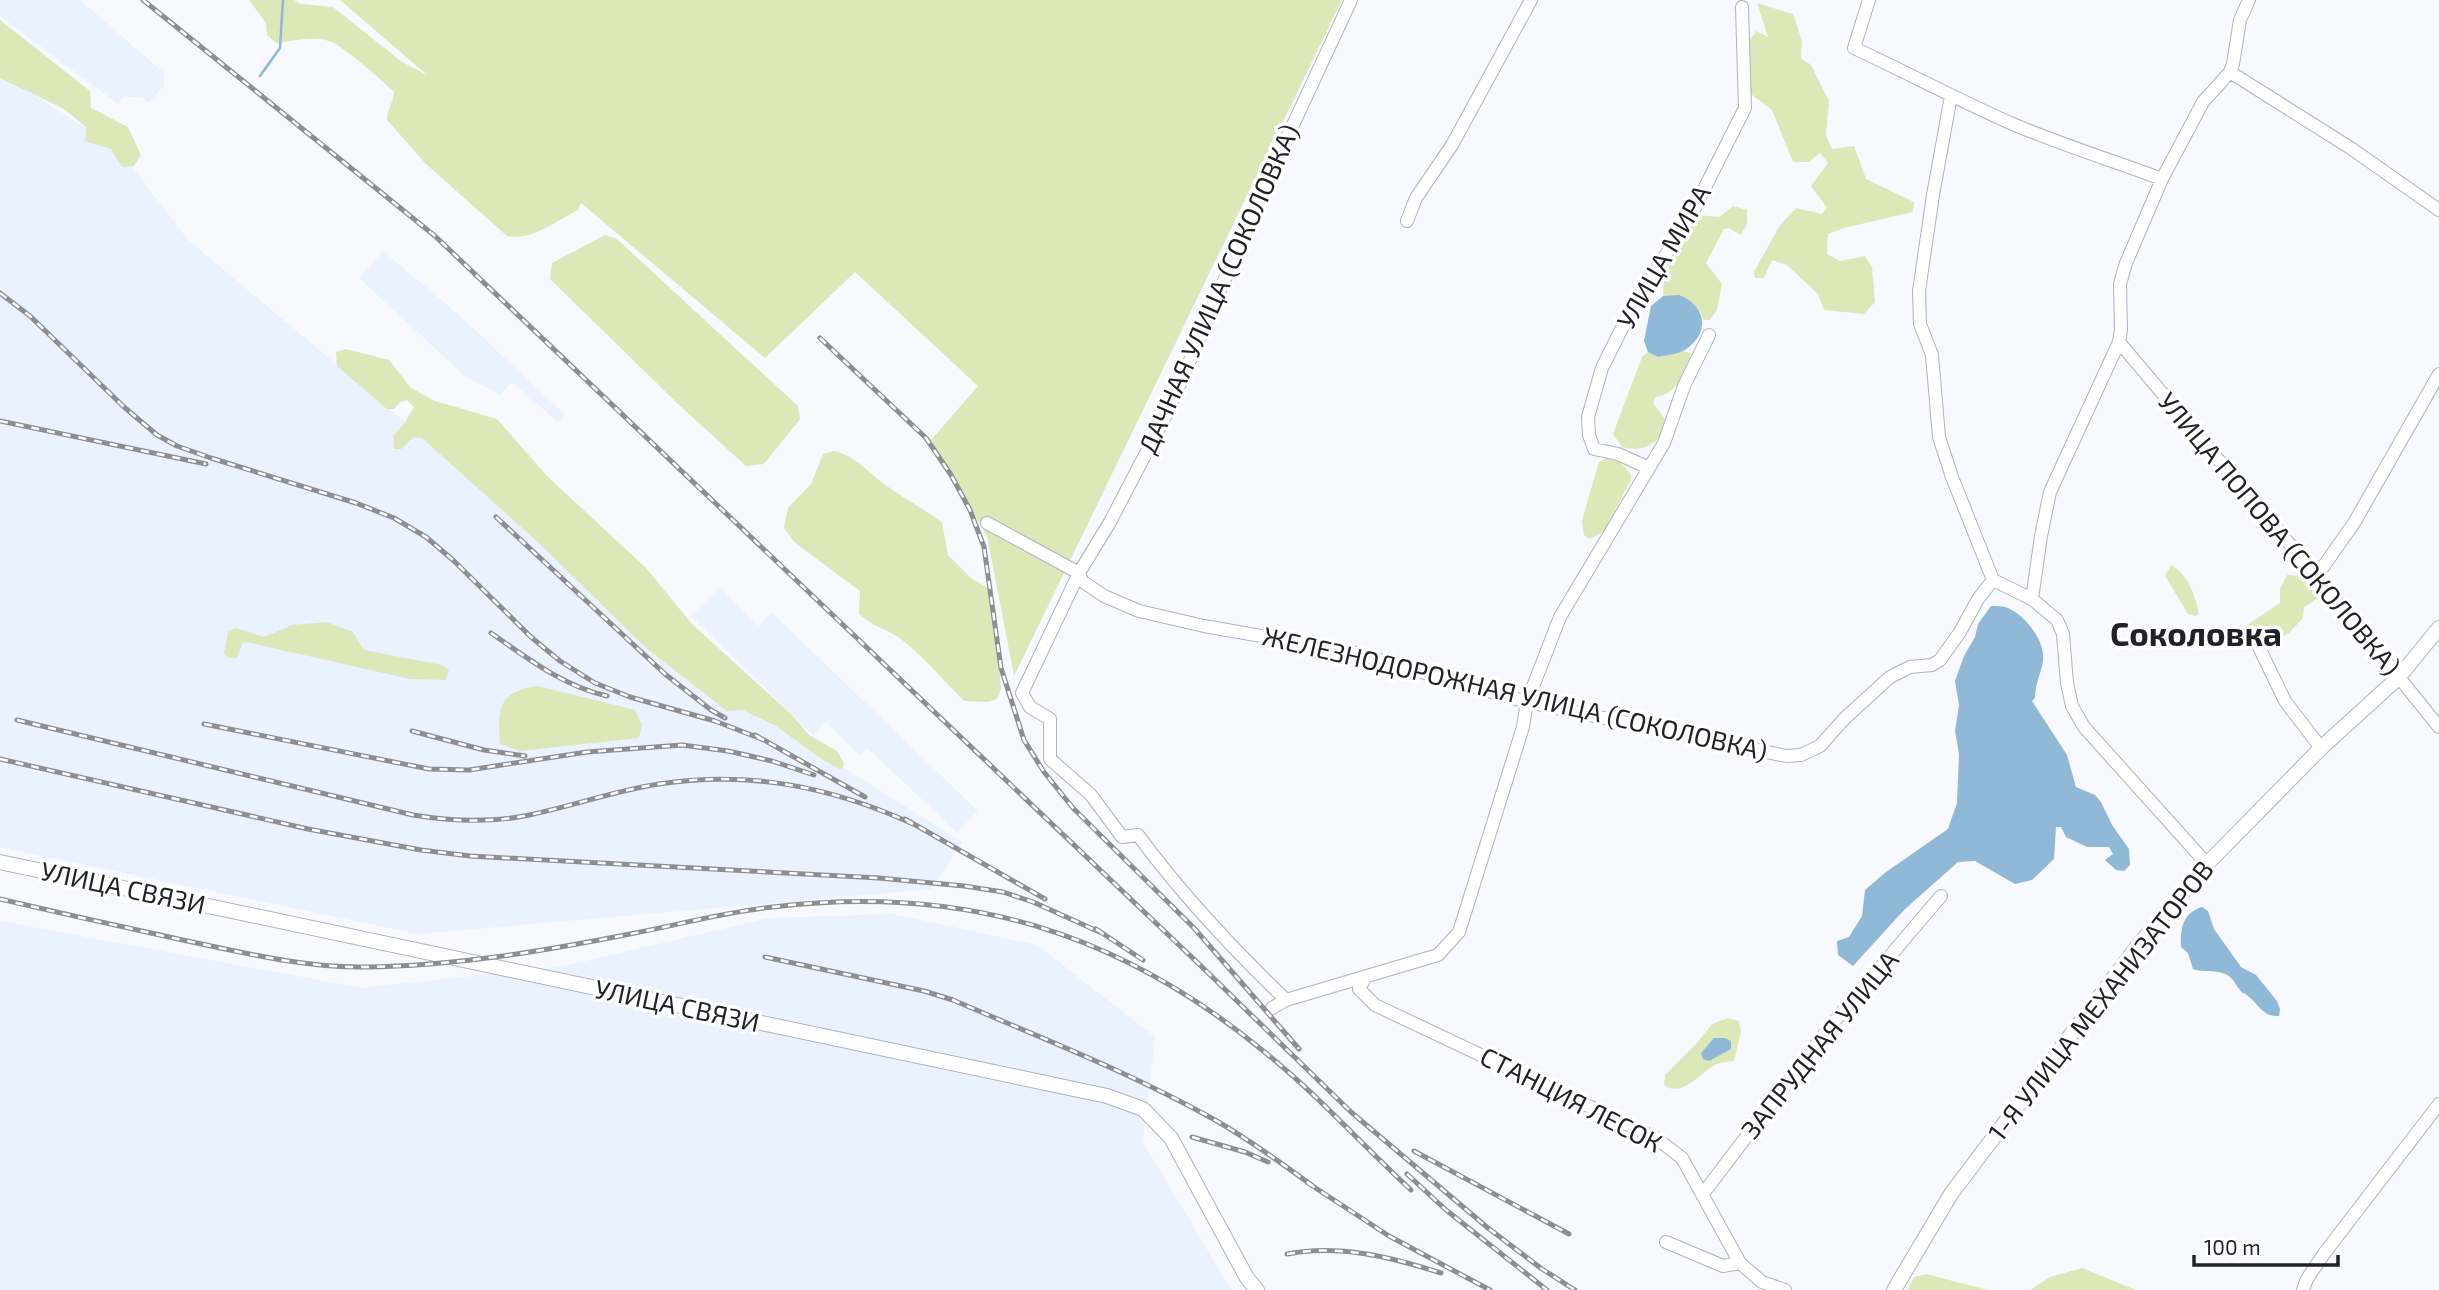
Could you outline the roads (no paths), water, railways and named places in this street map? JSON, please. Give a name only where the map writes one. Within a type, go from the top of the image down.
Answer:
[{"type":"street","name":"ДАЧНАЯ УЛИЦА (СОКОЛОВКА)","points":[[1286,1000],[1174,883],[1138,835],[1122,837],[1091,796],[1050,759],[1050,719],[1030,707],[1022,693],[1079,573],[1110,522],[1168,409],[1267,181],[1351,0]]},
{"type":"street","points":[[1407,221],[1416,198],[1452,145],[1531,0]]},
{"type":"street","points":[[1869,0],[1854,48],[2018,126],[2162,179]]},
{"type":"street","points":[[2032,599],[2050,492],[2119,342],[2120,284],[2126,263],[2162,179],[2203,102],[2230,72],[2239,20],[2249,0]]},
{"type":"street","name":"УЛИЦА МИРА","points":[[1649,468],[1618,454],[1594,449],[1588,435],[1588,417],[1602,368],[1618,336],[1692,213],[1745,108],[1742,7]]},
{"type":"street","points":[[2230,72],[2352,149],[2439,210]]},
{"type":"street","points":[[1951,96],[1919,291],[1920,324],[1933,355],[1940,438],[1952,477],[1993,580],[2032,599],[2057,621],[2063,634],[2067,683],[2073,706],[2084,727],[2207,864]]},
{"type":"street","points":[[1272,1008],[1286,1000],[1438,955],[1459,932],[1523,727],[1527,702],[1560,617],[1664,443],[1684,386],[1709,335]]},
{"type":"street","name":"УЛИЦА ПОПОВА (СОКОЛОВКА)","points":[[2119,342],[2325,586],[2439,727]]},
{"type":"street","points":[[2316,577],[2354,523],[2439,374]]},
{"type":"street","name":"ЖЕЛЕЗНОДОРОЖНАЯ УЛИЦА (СОКОЛОВКА)","points":[[987,523],[1079,573],[1082,581],[1104,596],[1139,611],[1204,626],[1348,651],[1527,702],[1786,756],[1801,755],[1821,746],[1871,693],[1890,677],[1910,667],[1932,665],[1940,660],[1993,580]]},
{"type":"street","name":"1-Я УЛИЦА МЕХАНИЗАТОРОВ","points":[[1894,1290],[1951,1194],[2137,947],[2207,864],[2321,748],[2398,678],[2439,628]]},
{"type":"street","points":[[2253,635],[2285,701],[2321,748]]},
{"type":"street","name":"УЛИЦА СВЯЗИ","points":[[0,862],[1107,1097],[1143,1110],[1171,1138],[1247,1278],[1257,1290]]},
{"type":"street","name":"ЗАПРУДНАЯ УЛИЦА","points":[[1702,1195],[1832,1024],[1941,896]]},
{"type":"street","name":"СТАНЦИЯ ЛЕСОК","points":[[1366,976],[1359,989],[1375,1005],[1656,1138],[1682,1158],[1740,1263],[1762,1282],[1785,1290]]},
{"type":"street","points":[[2303,1290],[2323,1255],[2439,1104]]},
{"type":"street","points":[[1666,1242],[1723,1266],[1740,1263]]},
{"type":"water","points":[[1679,295],[1695,305],[1700,312],[1702,328],[1699,336],[1685,350],[1658,357],[1648,352],[1644,341],[1651,306],[1663,296]]},
{"type":"water","points":[[1991,606],[2008,608],[2015,612],[2038,638],[2043,661],[2032,701],[2067,755],[2076,787],[2095,795],[2101,802],[2112,825],[2129,849],[2130,865],[2124,871],[2116,870],[2105,860],[2113,854],[2109,847],[2087,847],[2066,837],[2061,827],[2056,827],[2054,859],[2032,880],[2015,884],[1975,861],[1958,862],[1904,910],[1853,966],[1838,955],[1837,941],[1849,937],[1862,916],[1865,890],[1948,829],[1957,803],[1959,754],[1955,731],[1959,705],[1955,681],[1978,624]]},
{"type":"water","points":[[2202,907],[2208,911],[2214,929],[2241,967],[2256,975],[2277,1001],[2279,1016],[2265,1012],[2243,993],[2228,975],[2193,969],[2188,953],[2181,947],[2181,934],[2187,917]]},
{"type":"water","points":[[1714,1038],[1731,1041],[1731,1049],[1709,1061],[1703,1059],[1701,1053]]},
{"type":"waterway","points":[[260,76],[280,48],[283,0]]},
{"type":"railway","points":[[143,0],[435,236],[1351,1112],[1488,1228],[1575,1290]]},
{"type":"railway","points":[[0,293],[30,316],[124,407],[157,435],[177,446],[211,458],[356,503],[394,518],[426,537],[531,637],[560,661],[595,683],[630,697],[715,721],[764,740]]},
{"type":"railway","points":[[820,338],[926,438],[970,510],[984,547],[1001,668],[1024,740],[1044,772],[1073,808],[1194,928],[1299,1049]]},
{"type":"railway","points":[[0,421],[206,464]]},
{"type":"railway","points":[[496,517],[665,674],[725,718]]},
{"type":"railway","points":[[491,633],[560,678],[607,696]]},
{"type":"railway","points":[[17,720],[413,815],[441,819],[510,818],[642,787],[692,780],[725,779],[758,781],[821,791],[883,811],[913,824]]},
{"type":"railway","points":[[204,724],[429,769],[469,770],[587,752],[682,745],[728,751],[772,761],[814,775]]},
{"type":"railway","points":[[412,731],[484,750],[525,756]]},
{"type":"railway","points":[[755,735],[865,797]]},
{"type":"railway","points":[[0,759],[308,829],[421,850],[470,856],[879,878],[1003,892],[1033,902],[1104,934]]},
{"type":"railway","points":[[905,819],[1045,899]]},
{"type":"railway","points":[[0,899],[272,958],[342,967],[432,964],[532,952],[773,907],[843,902],[910,903],[974,911],[1036,926],[1096,948],[1155,976],[1211,1012],[1267,1054],[1323,1104],[1411,1190]]},
{"type":"railway","points":[[1096,929],[1143,960]]},
{"type":"railway","points":[[765,957],[924,991],[953,1000],[1086,1057],[1184,1103],[1241,1136],[1317,1189]]},
{"type":"railway","points":[[1192,1137],[1245,1152],[1268,1162]]},
{"type":"railway","points":[[1414,1151],[1569,1234]]},
{"type":"railway","points":[[1407,1174],[1446,1210],[1547,1290]]},
{"type":"railway","points":[[1308,1183],[1389,1236],[1490,1290]]},
{"type":"railway","points":[[1287,1254],[1345,1251],[1403,1262],[1441,1273]]},
{"type":"district","name":"Соколовка","points":[[2196,634]]}]
